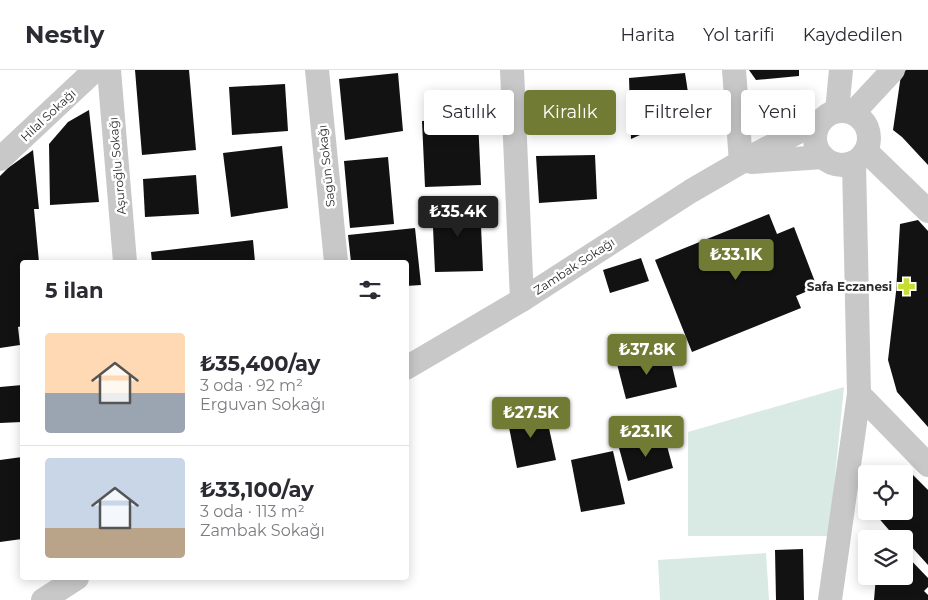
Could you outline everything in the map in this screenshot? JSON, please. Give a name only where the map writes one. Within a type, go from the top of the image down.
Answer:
[{"type":"street","name":"Hilal Sokağı","points":[[0,159],[96,70]]},
{"type":"street","name":"Aşuroğlu Sokağı","points":[[109,70],[125,260]]},
{"type":"street","name":"Sagün Sokağı","points":[[317,70],[336,260]]},
{"type":"street","points":[[512,70],[522,300]]},
{"type":"street","points":[[734,70],[741,162],[822,157]]},
{"type":"street","points":[[837,115],[841,70]]},
{"type":"street","points":[[860,157],[838,164],[829,162],[817,150],[815,135],[817,128],[837,115],[894,70]]},
{"type":"street","points":[[830,600],[859,394],[860,157],[869,143],[868,129],[859,117],[837,115]]},
{"type":"street","name":"Zambak Sokağı","points":[[409,366],[522,300],[741,162],[837,115]]},
{"type":"street","points":[[860,157],[928,211]]},
{"type":"street","points":[[859,394],[928,465]]},
{"type":"street","points":[[43,600],[74,580]]},
{"type":"shaded area","points":[[844,387],[829,536],[688,536],[688,432]]},
{"type":"shaded area","points":[[766,553],[769,600],[660,600],[658,560]]},
{"type":"building","points":[[135,70],[189,70],[196,150],[142,155]]},
{"type":"building","points":[[749,70],[799,70],[799,76],[756,80]]},
{"type":"building","points":[[906,70],[928,70],[928,165],[893,130],[901,75]]},
{"type":"building","points":[[398,73],[403,131],[345,140],[339,79]]},
{"type":"building","points":[[685,73],[688,90],[629,90],[629,78]]},
{"type":"building","points":[[285,84],[288,131],[232,135],[229,87]]},
{"type":"building","points":[[89,110],[99,202],[50,205],[49,144],[68,122]]},
{"type":"building","points":[[422,121],[424,121],[424,135],[479,135],[481,185],[425,187]]},
{"type":"building","points":[[631,135],[640,135],[631,139]]},
{"type":"building","points":[[282,146],[288,208],[231,217],[223,153]]},
{"type":"building","points":[[33,150],[39,209],[34,209],[39,260],[20,260],[20,326],[18,327],[20,345],[0,348],[0,176]]},
{"type":"building","points":[[595,155],[597,199],[539,203],[536,156]]},
{"type":"building","points":[[388,157],[394,224],[350,228],[344,161]]},
{"type":"building","points":[[196,175],[199,214],[145,217],[143,179]]},
{"type":"building","points":[[480,203],[483,271],[435,272],[432,205]]},
{"type":"building","points":[[769,214],[777,234],[794,227],[817,287],[796,296],[801,308],[692,352],[655,260]]},
{"type":"building","points":[[918,220],[928,231],[928,427],[897,392],[888,360],[896,292],[900,224]]},
{"type":"building","points":[[415,228],[421,285],[409,286],[409,260],[351,260],[348,235]]},
{"type":"building","points":[[253,240],[255,260],[152,260],[151,252]]},
{"type":"building","points":[[641,258],[649,281],[610,293],[603,270]]},
{"type":"building","points":[[669,353],[677,387],[626,399],[617,364]]},
{"type":"building","points":[[20,385],[20,422],[0,423],[0,387]]},
{"type":"building","points":[[545,410],[556,460],[517,468],[507,417]]},
{"type":"building","points":[[664,435],[673,468],[628,481],[619,448]]},
{"type":"building","points":[[613,451],[625,504],[581,512],[571,460]]},
{"type":"building","points":[[20,457],[20,539],[0,542],[0,460]]},
{"type":"building","points":[[913,475],[928,490],[928,565],[913,548],[913,530],[889,530],[880,520],[913,520]]},
{"type":"building","points":[[803,549],[804,600],[776,600],[775,550]]},
{"type":"building","points":[[913,562],[928,578],[928,587],[924,591],[928,595],[928,600],[874,600],[875,585],[913,585]]},
{"type":"place","name":"Safa Eczanesi","points":[[906,286]]}]
